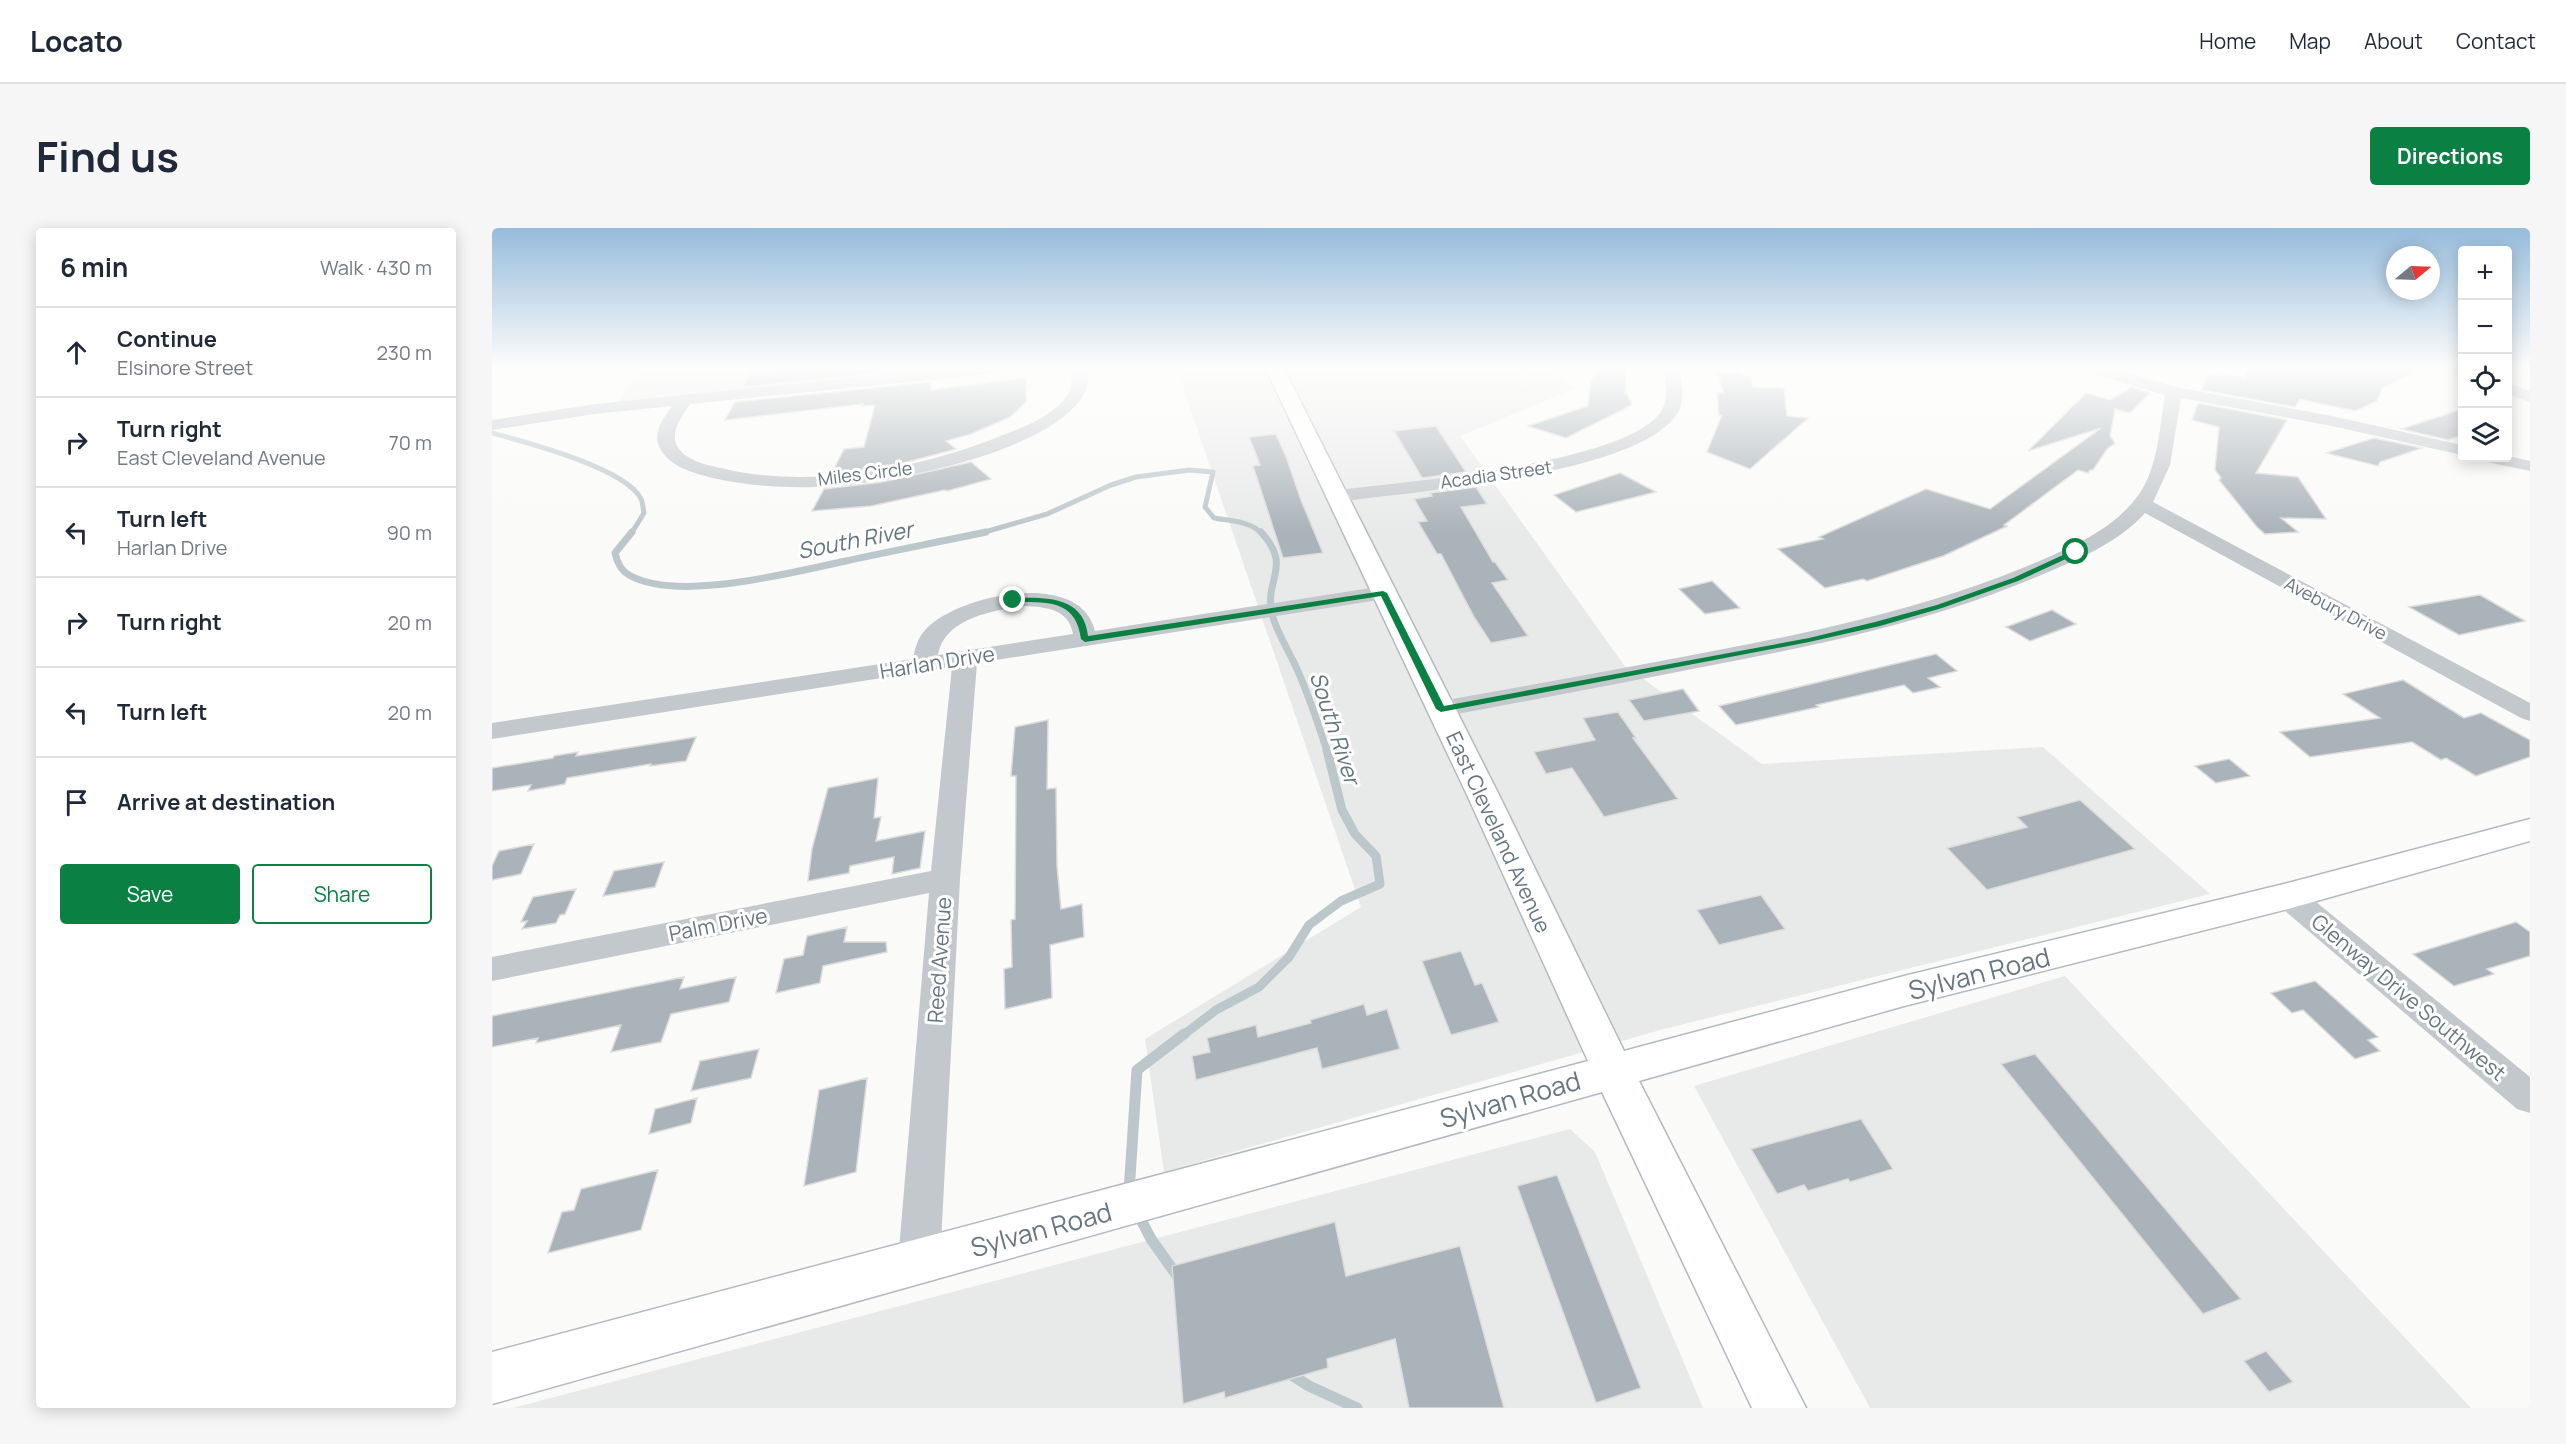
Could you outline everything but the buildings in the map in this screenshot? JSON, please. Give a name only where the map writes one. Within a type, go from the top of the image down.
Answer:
[{"type":"main road","name":"East Cleveland Avenue","points":[[1301,422],[1441,709],[1613,1071],[1780,1408]]},
{"type":"main road","name":"Sylvan Road","points":[[492,1378],[1915,988],[2288,896],[2530,830]]},
{"type":"street","points":[[492,425],[511,422]]},
{"type":"street","name":"Miles Circle","points":[[672,422],[666,438],[672,453],[688,464],[716,474],[757,480],[806,481],[911,469],[960,457],[1003,443],[1045,422]]},
{"type":"street","name":"Acadia Street","points":[[1337,496],[1562,464],[1600,453],[1637,438],[1659,422]]},
{"type":"street","points":[[1441,709],[1809,640],[1940,606],[2015,579],[2076,552],[2119,526],[2143,504],[2159,473],[2168,422]]},
{"type":"street","points":[[2337,422],[2458,449]]},
{"type":"street","points":[[2512,462],[2530,466]]},
{"type":"street","name":"Avebury Drive","points":[[2143,504],[2530,713]]},
{"type":"street","name":"Harlan Drive","points":[[492,731],[1383,593]]},
{"type":"street","points":[[925,664],[929,642],[945,624],[973,610],[1013,600],[1043,600],[1070,608],[1078,615],[1083,625],[1085,639]]},
{"type":"street","name":"Reed Avenue","points":[[919,1262],[945,879],[965,658]]},
{"type":"street","name":"Palm Drive","points":[[492,969],[945,879]]},
{"type":"street","name":"Glenway Drive Southwest","points":[[2288,896],[2530,1098]]},
{"type":"shaded area","points":[[1195,422],[1494,422],[1460,436],[1624,665],[1762,764],[2043,747],[2210,894],[1664,1029],[1164,1172],[1145,1039],[1361,907]]},
{"type":"shaded area","points":[[2065,976],[2471,1408],[1870,1408],[1694,1086]]},
{"type":"shaded area","points":[[1570,1129],[1595,1152],[1703,1408],[513,1408]]},
{"type":"waterway","name":"South River","points":[[492,433],[596,467],[632,488],[641,499],[644,513],[631,534]]},
{"type":"waterway","name":"South River","points":[[982,533],[1047,514],[1111,485],[1136,477],[1189,470],[1213,472],[1205,507],[1214,518],[1246,524],[1262,534]]},
{"type":"waterway","name":"South River","points":[[632,532],[615,553],[621,568],[629,575],[650,583],[676,586],[705,586],[767,578],[982,533]]},
{"type":"waterway","name":"South River","points":[[982,533],[986,532]]},
{"type":"waterway","name":"South River","points":[[1261,532],[1275,555],[1276,564],[1271,591],[1274,621],[1301,679],[1327,751]]},
{"type":"waterway","name":"South River","points":[[978,534],[982,533]]},
{"type":"waterway","name":"South River","points":[[1182,1036],[1216,1010],[1259,987],[1289,957],[1309,925],[1341,901],[1380,884],[1376,856],[1355,834],[1342,810],[1327,750]]},
{"type":"waterway","name":"South River","points":[[1129,1192],[1137,1070],[1184,1034]]},
{"type":"waterway","name":"South River","points":[[1137,1212],[1151,1239],[1178,1277]]},
{"type":"waterway","name":"South River","points":[[1287,1372],[1309,1386],[1357,1408]]},
{"type":"route","points":[[1013,600],[1043,600],[1060,603],[1070,608],[1078,615],[1083,625],[1085,639],[1383,593],[1441,709],[1809,640],[1877,624],[1940,606],[2015,579],[2076,552]]}]
